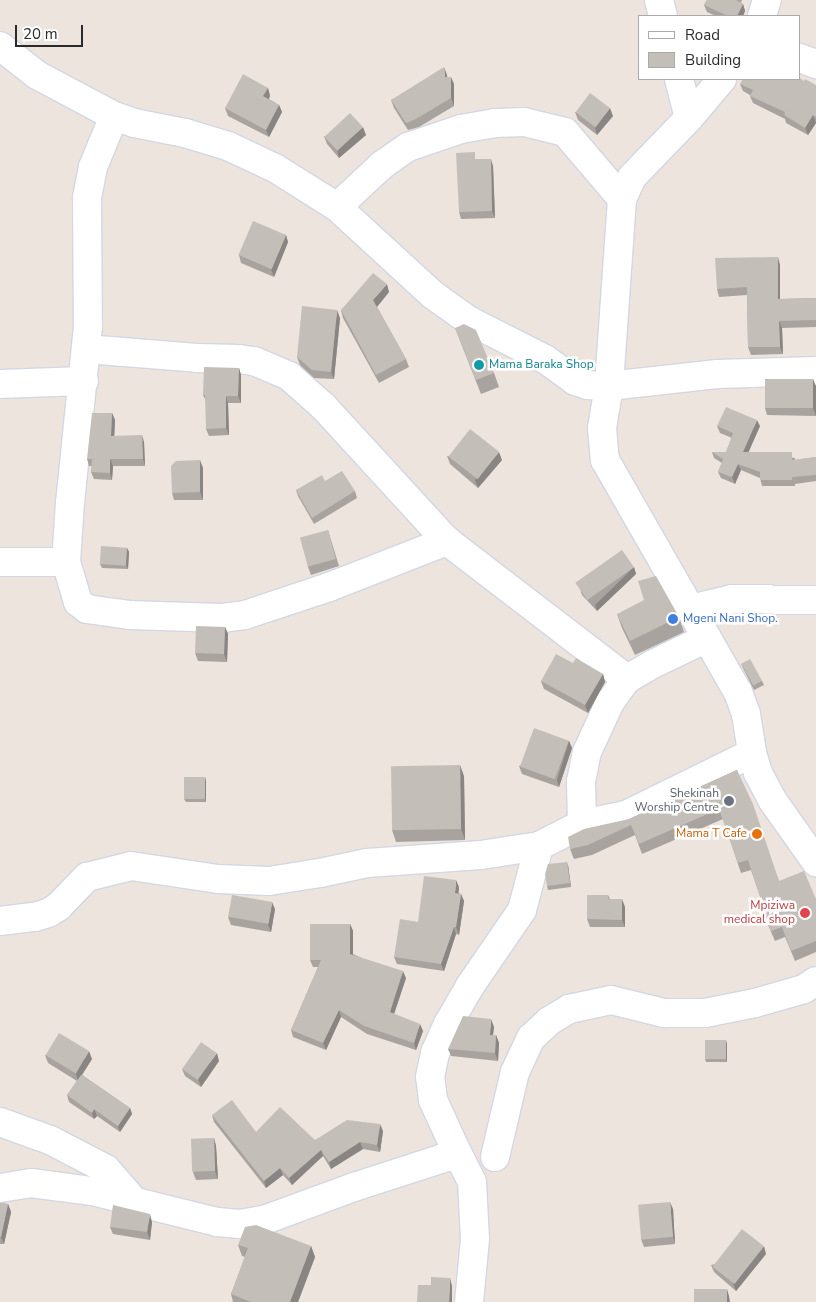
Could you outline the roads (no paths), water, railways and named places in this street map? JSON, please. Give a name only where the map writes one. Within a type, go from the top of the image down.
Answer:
[{"type":"street","points":[[659,0],[663,15]]},
{"type":"street","points":[[762,15],[767,0]]},
{"type":"street","points":[[0,46],[37,75],[114,116],[134,123],[194,136],[253,156],[337,207],[433,295],[468,320],[552,363],[575,380],[587,385],[609,386],[717,374],[816,371]]},
{"type":"street","points":[[801,58],[816,64]]},
{"type":"street","points":[[679,80],[689,118]]},
{"type":"street","points":[[721,80],[689,118],[632,177],[622,199],[609,386],[602,428],[605,460],[738,692],[746,714],[752,753],[758,773],[773,800],[816,862]]},
{"type":"street","points":[[114,116],[93,167],[87,198],[88,326],[84,380],[70,502],[66,562],[78,602],[87,609],[129,615],[222,618],[246,615],[329,587],[447,541]]},
{"type":"street","points":[[337,207],[382,164],[408,147],[461,130],[494,123],[524,122],[565,132],[622,199]]},
{"type":"street","points":[[86,349],[197,358],[239,359],[254,361],[289,376],[324,407],[447,541],[626,679]]},
{"type":"street","points":[[0,384],[84,380]]},
{"type":"street","points":[[0,562],[66,562]]},
{"type":"street","points":[[690,609],[732,599],[816,600]]},
{"type":"street","points":[[582,824],[581,782],[587,752],[610,702],[626,679],[707,638]]},
{"type":"street","points":[[0,921],[35,917],[48,913],[58,907],[87,877],[131,866],[218,879],[269,881],[367,863],[481,855],[539,846],[582,824],[626,815],[752,753]]},
{"type":"street","points":[[469,1302],[475,1239],[472,1182],[433,1100],[430,1077],[435,1053],[448,1024],[470,986],[522,910],[539,846]]},
{"type":"street","points":[[495,1157],[515,1072],[531,1038],[549,1021],[570,1009],[611,1000],[664,1013],[705,1013],[755,1004],[804,989],[816,981]]},
{"type":"street","points":[[0,1122],[50,1140],[106,1169],[134,1201]]},
{"type":"street","points":[[0,1188],[31,1183],[49,1184],[92,1191],[217,1222],[249,1222],[268,1219],[354,1187],[447,1157],[454,1146]]},
{"type":"place","name":"Mama Baraka Shop","points":[[479,365]]},
{"type":"place","name":"Mgeni Nani Shop.","points":[[673,619]]},
{"type":"place","name":"Shekinah Worship Centre","points":[[729,801]]},
{"type":"place","name":"Mama T Cafe","points":[[757,834]]},
{"type":"place","name":"Mpiziwa medical shop","points":[[805,913]]}]
